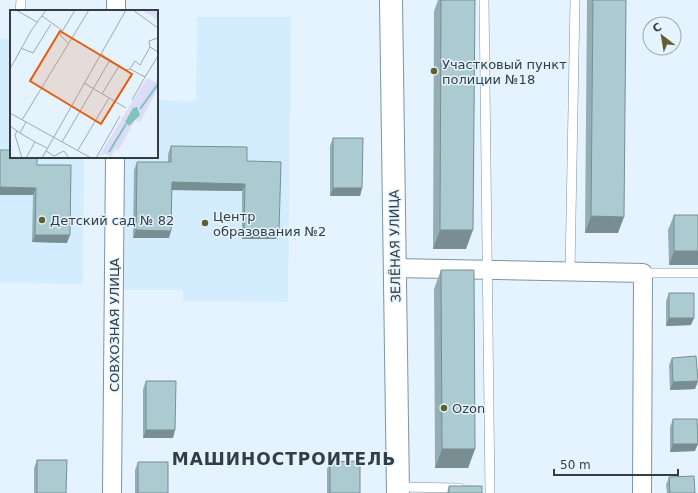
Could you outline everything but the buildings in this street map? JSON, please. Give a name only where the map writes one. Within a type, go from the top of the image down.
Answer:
[{"type":"street","name":"ЗЕЛЁНАЯ УЛИЦА","points":[[391,0],[398,490]]},
{"type":"street","name":"СОВХОЗНАЯ УЛИЦА","points":[[112,493],[115,158]]},
{"type":"street","points":[[395,268],[643,273],[642,493]]},
{"type":"lane","points":[[20,10],[21,0]]},
{"type":"lane","points":[[484,0],[488,270],[487,490]]},
{"type":"lane","points":[[570,271],[575,0]]},
{"type":"lane","points":[[643,273],[698,273]]},
{"type":"lane","points":[[398,490],[467,488]]},
{"type":"shaded area","name":"Центр образования №2","points":[[197,17],[291,17],[288,302],[183,301],[183,290],[122,290],[122,158],[158,158],[158,100],[196,101]]},
{"type":"shaded area","name":"Детский сад № 82","points":[[0,39],[7,39],[10,42],[10,158],[84,158],[83,284],[0,283]]},
{"type":"place","name":"Участковый пункт полиции №18","points":[[434,71]]},
{"type":"place","name":"Детский сад № 82","points":[[42,220]]},
{"type":"place","name":"Центр образования №2","points":[[205,223]]},
{"type":"place","name":"Ozon","points":[[444,408]]},
{"type":"district","name":"МАШИНОСТРОИТЕЛЬ","points":[[284,459]]}]
